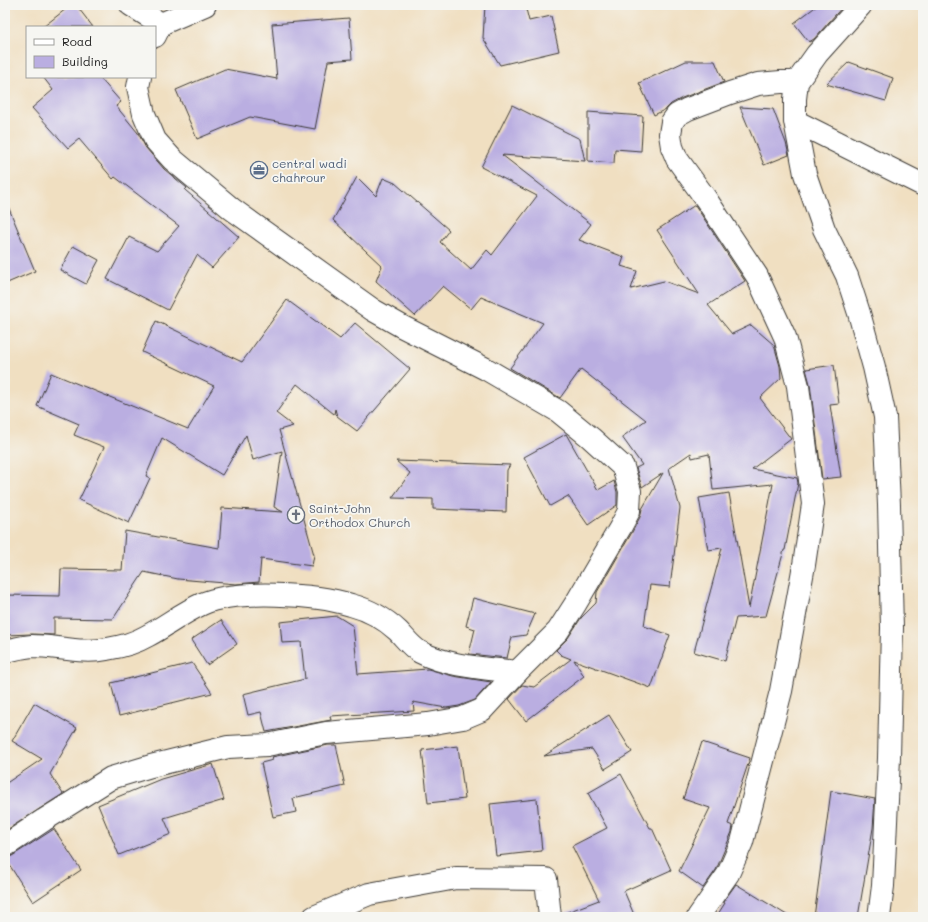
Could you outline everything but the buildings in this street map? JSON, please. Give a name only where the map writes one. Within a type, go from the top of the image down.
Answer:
[{"type":"street","points":[[131,5],[154,26]]},
{"type":"street","points":[[158,30],[204,5]]},
{"type":"street","points":[[861,5],[817,54],[797,82],[794,121],[805,174],[824,229],[847,276],[859,313],[874,367],[885,417],[892,628],[889,758],[883,886],[879,917]]},
{"type":"street","points":[[5,846],[111,778],[151,766],[228,747],[267,745],[326,733],[428,724],[464,718],[482,710],[558,631],[576,603],[629,511],[630,491],[623,467],[592,438],[558,411],[486,369],[373,310],[232,209],[172,159],[155,140],[144,114],[138,87],[140,78]]},
{"type":"street","points":[[698,917],[728,874],[742,842],[781,691],[804,565],[813,504],[798,386],[785,337],[757,276],[706,199],[677,159],[672,147],[670,134],[672,122],[677,115],[688,109],[758,84],[797,82]]},
{"type":"street","points":[[794,121],[923,185]]},
{"type":"street","points":[[5,652],[31,646],[84,651],[104,650],[121,646],[146,637],[183,613],[204,603],[223,598],[254,594],[298,596],[350,604],[384,618],[418,651],[435,659],[517,672]]},
{"type":"street","points":[[314,917],[369,894],[456,878],[464,878],[546,879],[550,917]]},
{"type":"place","name":"central wadi chahrour","points":[[259,170]]},
{"type":"place","name":"Saint-John Orthodox Church","points":[[296,515]]}]
